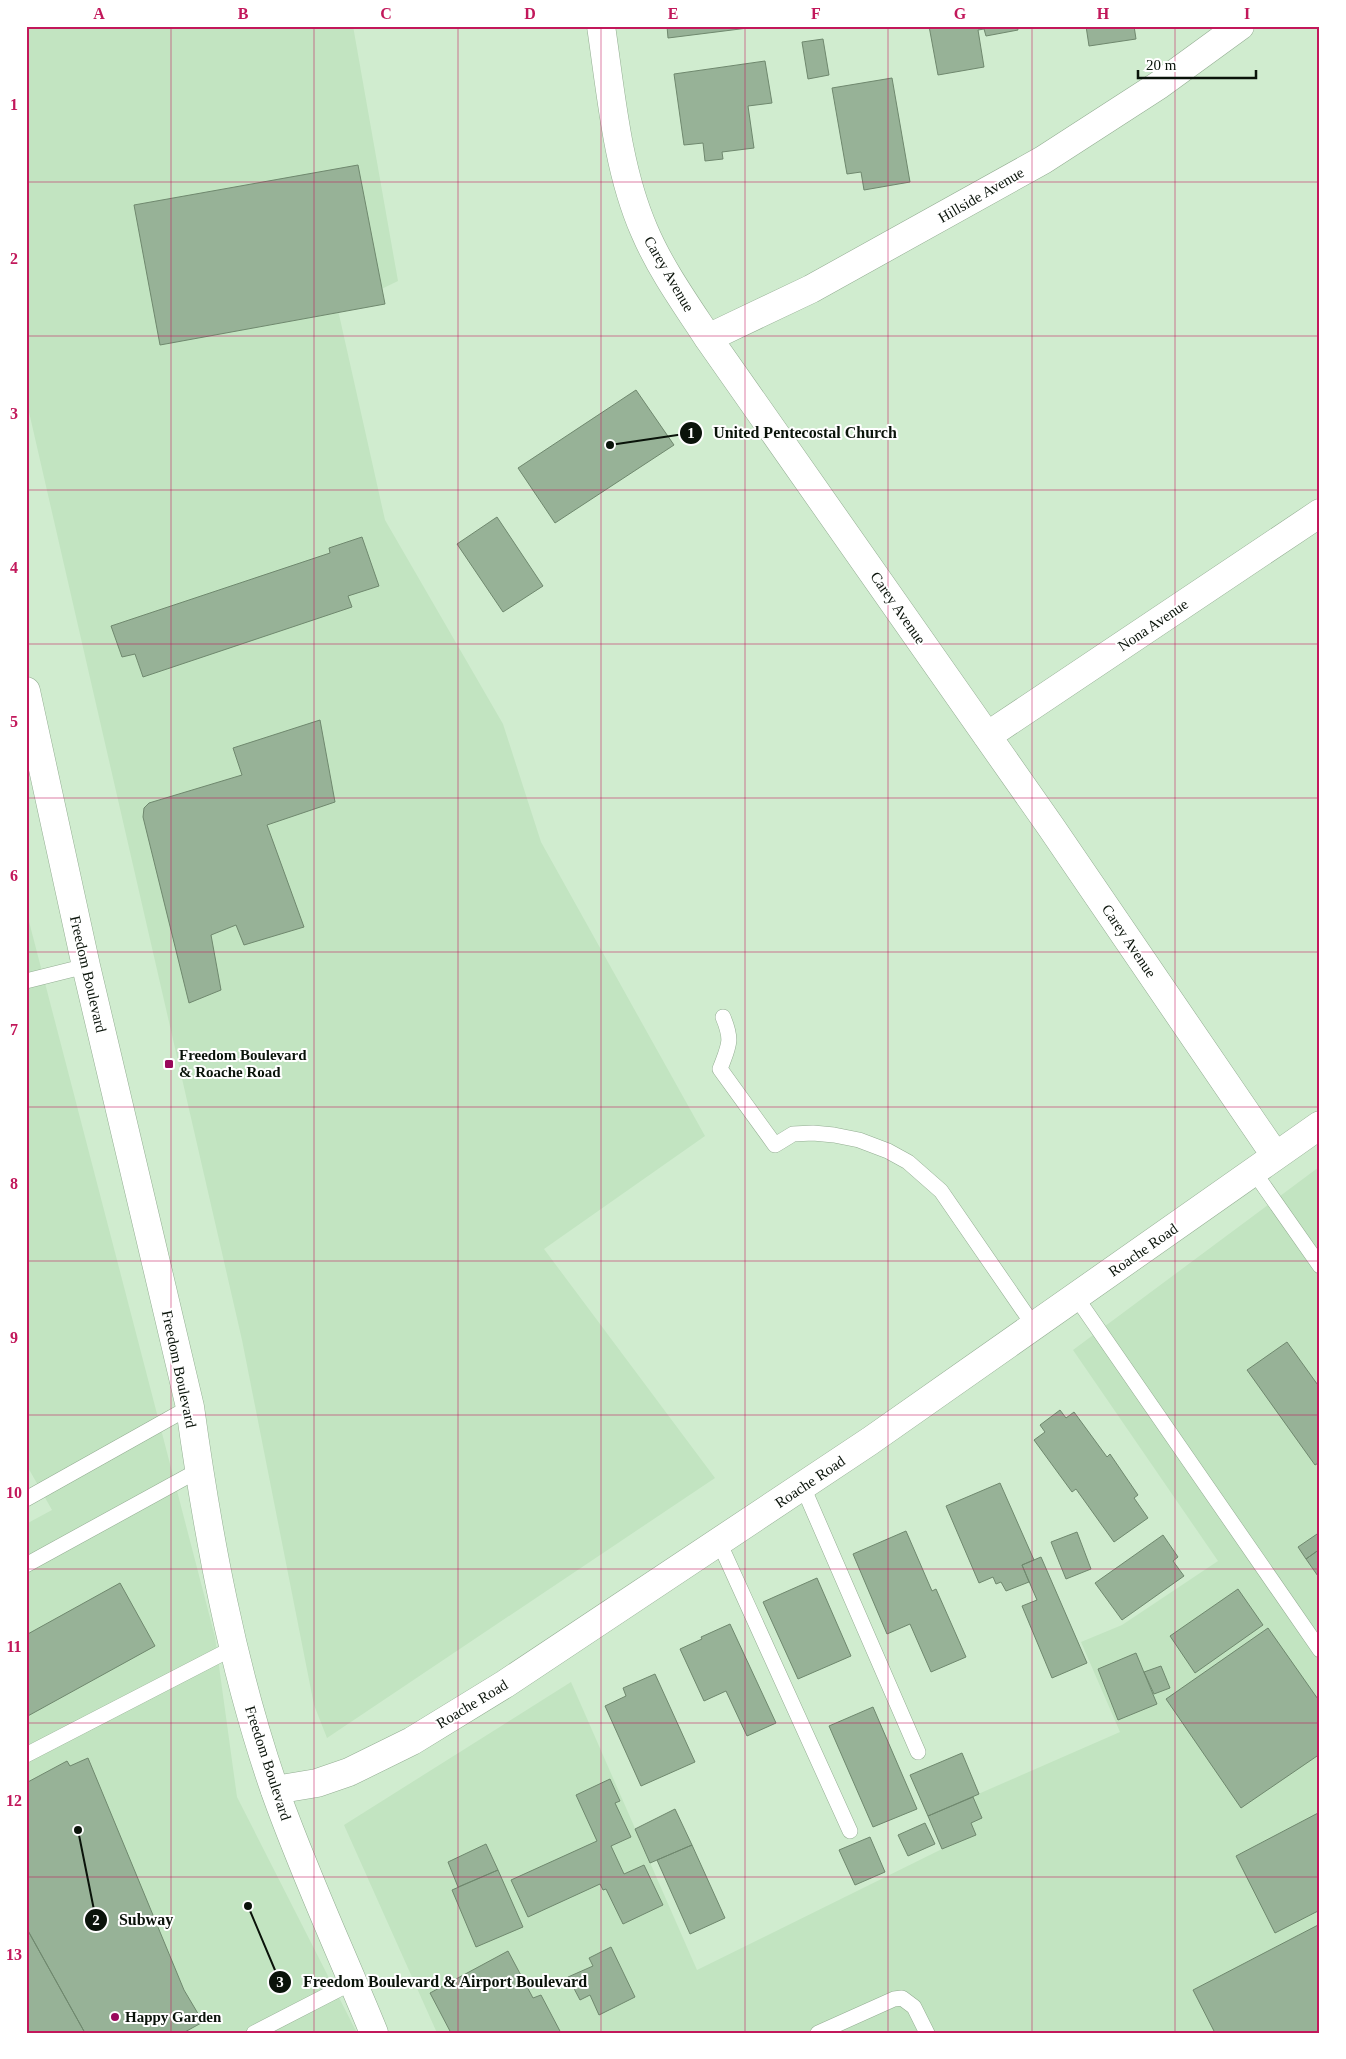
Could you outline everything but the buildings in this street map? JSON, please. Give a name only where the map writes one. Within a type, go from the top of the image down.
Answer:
[{"type":"street","name":"Carey Avenue","points":[[601,26],[619,143],[630,187],[644,230],[668,276],[708,338],[987,736],[1275,1156]]},
{"type":"street","name":"Hillside Avenue","points":[[708,338],[811,289],[1043,160],[1159,85],[1240,26]]},
{"type":"street","name":"Nona Avenue","points":[[987,736],[1320,513]]},
{"type":"street","name":"Freedom Boulevard","points":[[26,692],[86,966],[190,1408],[199,1470],[233,1648],[275,1790],[306,1872],[374,2033]]},
{"type":"street","name":"Roache Road","points":[[275,1790],[317,1783],[349,1772],[412,1741],[506,1684],[803,1487],[1320,1125]]},
{"type":"lane","points":[[26,981],[86,966]]},
{"type":"lane","points":[[722,1017],[730,1033],[728,1046],[720,1069],[776,1145],[793,1134],[813,1133],[859,1140],[888,1151],[908,1162],[941,1191],[1034,1326]]},
{"type":"lane","points":[[1254,1172],[1320,1266]]},
{"type":"lane","points":[[1076,1297],[1320,1650]]},
{"type":"lane","points":[[26,1498],[190,1408]]},
{"type":"lane","points":[[26,1565],[199,1470]]},
{"type":"lane","points":[[803,1487],[918,1752]]},
{"type":"lane","points":[[720,1542],[850,1832]]},
{"type":"lane","points":[[26,1755],[233,1648]]},
{"type":"lane","points":[[254,2033],[353,1982]]},
{"type":"lane","points":[[818,2033],[894,1999],[902,1998],[914,2007],[927,2033]]},
{"type":"shaded area","points":[[26,26],[353,26],[398,281],[338,310],[385,520],[503,724],[541,842],[705,1136],[544,1249],[715,1478],[327,1738],[314,1705],[242,1340],[26,399]]},
{"type":"shaded area","points":[[26,910],[215,1637],[237,1797],[357,2033],[26,2033],[26,1524],[52,1510],[26,1464]]},
{"type":"shaded area","points":[[1319,1167],[1320,2033],[437,2033],[344,1825],[571,1682],[697,1970],[942,1849],[928,1816],[1120,1732],[1081,1642],[1122,1625],[1218,1561],[1073,1350]]},
{"type":"place","name":"United Pentecostal Church","points":[[610,445]]},
{"type":"place","name":"Freedom Boulevard & Roache Road","points":[[169,1064]]},
{"type":"place","name":"Subway","points":[[78,1830]]},
{"type":"place","name":"Freedom Boulevard & Airport Boulevard","points":[[248,1906]]},
{"type":"place","name":"Happy Garden","points":[[115,2017]]}]
